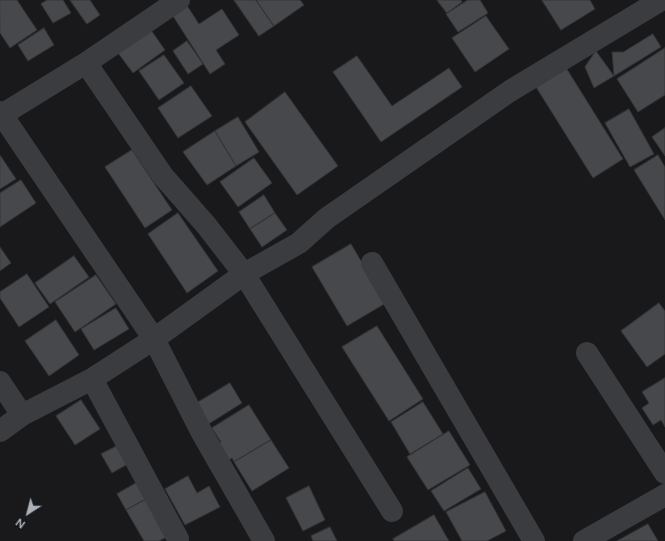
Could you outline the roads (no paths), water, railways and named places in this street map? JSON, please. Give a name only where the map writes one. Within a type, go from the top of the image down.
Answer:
[{"type":"street","points":[[179,0],[86,63],[1,115],[154,339],[202,433],[264,541]]},
{"type":"street","points":[[0,430],[22,415],[92,379],[154,339],[244,274],[299,243],[327,218],[510,91],[661,0]]},
{"type":"street","points":[[86,63],[163,176],[206,225],[244,274],[392,511]]},
{"type":"street","points":[[372,263],[534,541]]},
{"type":"street","points":[[587,353],[665,473]]},
{"type":"street","points":[[92,379],[178,539]]},
{"type":"street","points":[[0,382],[22,415]]},
{"type":"street","points":[[584,541],[665,495]]}]
